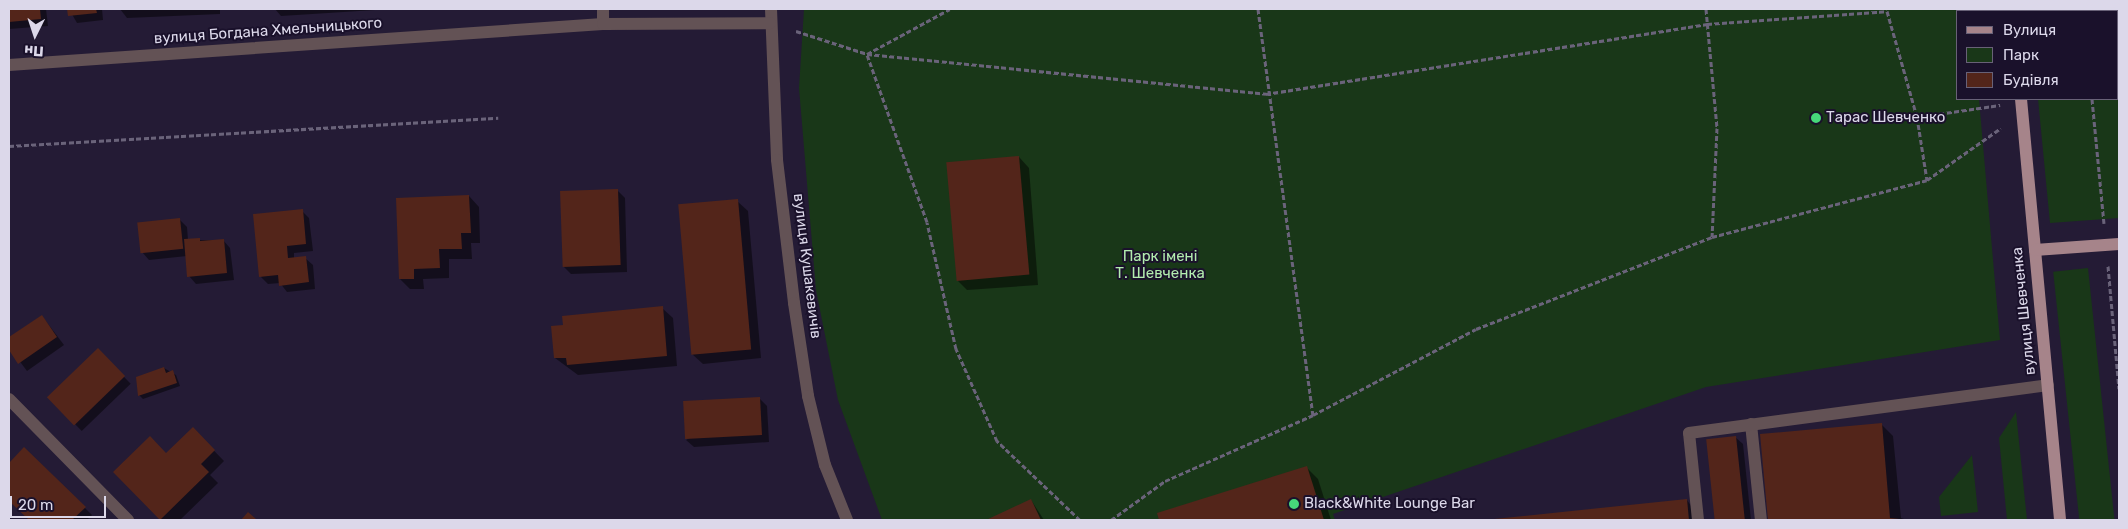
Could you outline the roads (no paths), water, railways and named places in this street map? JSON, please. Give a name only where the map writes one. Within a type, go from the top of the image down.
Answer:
[{"type":"main road","name":"вулиця Шевченка","points":[[2021,105],[2060,520]]},
{"type":"main road","points":[[2034,250],[2119,244]]},
{"type":"street","points":[[603,9],[603,24]]},
{"type":"street","name":"вулиця Кушакевичів","points":[[770,9],[777,160],[808,396],[825,464],[847,520]]},
{"type":"street","name":"вулиця Богдана Хмельницького","points":[[9,64],[603,24],[770,23]]},
{"type":"street","points":[[1698,520],[1690,432],[2048,384]]},
{"type":"street","points":[[9,399],[125,520]]},
{"type":"street","points":[[1751,424],[1760,520]]},
{"type":"place","name":"Тарас Шевченко","points":[[1816,118]]},
{"type":"place","name":"Black&White Lounge Bar","points":[[1294,504]]},
{"type":"park label","name":"Парк імені Т. Шевченка","points":[[1160,264]]}]
